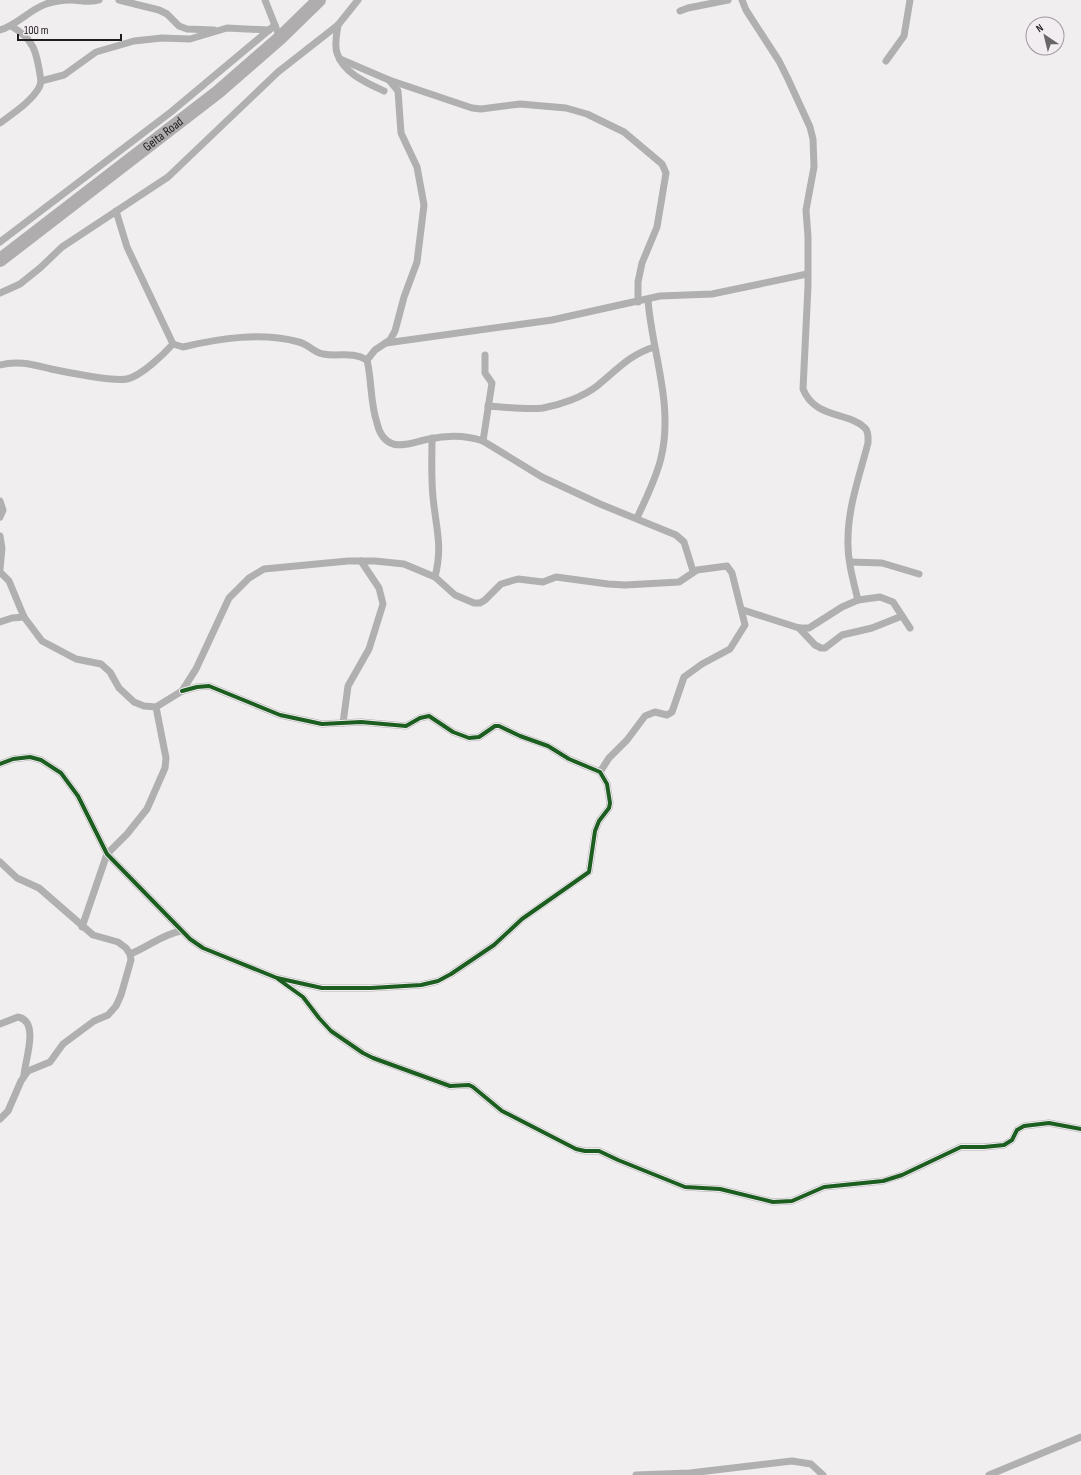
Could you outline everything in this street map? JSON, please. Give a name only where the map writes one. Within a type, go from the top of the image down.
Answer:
[{"type":"highway","name":"Geita Road","points":[[0,260],[213,97],[275,31],[319,0]]},
{"type":"street","points":[[0,30],[11,26],[22,17],[45,4],[61,0],[92,2],[99,0]]},
{"type":"street","points":[[119,0],[159,10],[167,14],[179,26],[187,29],[214,30],[241,27],[275,31]]},
{"type":"street","points":[[264,0],[275,31]]},
{"type":"street","points":[[0,293],[20,284],[40,268],[58,250],[168,177],[268,82],[307,48],[338,25],[358,0]]},
{"type":"street","points":[[680,12],[688,8],[728,0]]},
{"type":"street","points":[[742,0],[752,21],[779,61],[811,133],[814,167],[806,210],[808,237],[804,389],[808,399],[821,409],[862,427],[868,434],[868,443],[852,512],[848,539],[850,562],[858,600]]},
{"type":"street","points":[[886,61],[904,36],[910,0]]},
{"type":"street","points":[[338,25],[336,47],[340,60],[353,74],[384,91]]},
{"type":"street","points":[[1,121],[23,106],[39,88],[41,81],[34,46],[24,34],[11,26]]},
{"type":"street","points":[[41,81],[64,75],[96,52],[123,44],[153,39],[190,39],[214,30]]},
{"type":"street","points":[[0,242],[275,31]]},
{"type":"street","points":[[340,60],[390,80],[472,108],[480,109],[520,104],[573,110],[599,119],[624,132],[662,164],[666,173],[654,237],[642,263],[638,282],[638,302]]},
{"type":"street","points":[[390,80],[399,94],[401,133],[417,167],[422,192],[424,215],[417,262],[395,331],[386,343],[375,350],[367,360],[371,403],[382,435],[387,440],[400,445],[432,438],[462,436],[483,441],[548,480],[600,504],[676,535],[684,542],[694,571]]},
{"type":"street","points":[[116,211],[127,247],[173,344],[184,347],[257,336],[303,343],[321,354],[347,353],[361,356],[367,360]]},
{"type":"street","points":[[386,343],[552,320],[667,296],[712,294],[807,274]]},
{"type":"street","points":[[637,518],[656,475],[661,458],[666,418],[662,381],[654,347],[648,300]]},
{"type":"street","points":[[0,365],[13,362],[26,363],[67,372],[111,379],[128,379],[147,368],[173,344]]},
{"type":"street","points":[[488,406],[543,408],[568,400],[597,386],[606,376],[634,355],[654,347]]},
{"type":"street","points":[[483,441],[492,383],[486,374],[485,355]]},
{"type":"street","points":[[432,438],[433,496],[440,542],[435,577]]},
{"type":"street","points":[[0,501],[3,510],[0,517]]},
{"type":"street","points":[[0,536],[2,548],[0,570],[13,588],[24,617],[42,641],[76,659],[101,664],[110,672],[119,688],[134,702],[144,706],[156,706],[182,691],[197,687],[209,686],[280,715],[322,724],[361,722],[406,726],[420,718],[429,716],[453,732],[469,738],[479,737],[490,728],[499,726],[520,736],[548,746],[569,759],[600,772],[607,784],[610,803],[599,820],[595,831],[589,872],[522,919],[494,945],[451,974],[438,981],[421,985],[371,988],[322,988],[277,978],[203,948],[181,931],[107,854],[78,796],[61,773],[41,760],[30,757],[12,759],[0,764]]},
{"type":"street","points":[[343,722],[348,686],[369,649],[383,604],[379,588],[361,561]]},
{"type":"street","points":[[182,691],[196,669],[229,598],[249,578],[264,569],[361,561],[404,564],[435,577],[454,596],[469,602],[480,603],[501,584],[518,579],[543,582],[556,577],[625,585],[679,582],[686,579],[694,571],[704,568],[727,566],[732,573],[743,610],[745,625],[733,646],[686,674],[681,682],[672,712],[668,715],[655,712],[645,716],[600,772]]},
{"type":"street","points":[[850,562],[882,563],[919,574]]},
{"type":"street","points":[[743,610],[799,628],[809,628],[842,607],[858,600],[869,598],[887,599],[893,602],[910,628]]},
{"type":"street","points":[[799,628],[815,645],[825,648],[842,635],[872,628],[902,616]]},
{"type":"street","points":[[0,622],[12,618],[24,617]]},
{"type":"street","points":[[82,927],[107,854],[127,834],[147,809],[165,768],[166,758],[156,706]]},
{"type":"street","points":[[0,862],[13,875]]},
{"type":"street","points":[[0,872],[13,875],[39,888],[92,935],[118,942],[126,948],[130,954],[127,975],[116,1006],[108,1015],[94,1021],[67,1041],[50,1062],[32,1069],[24,1075]]},
{"type":"street","points":[[130,954],[146,948],[171,933],[181,931]]},
{"type":"street","points":[[277,978],[303,997],[331,1031],[373,1058],[450,1086],[469,1085],[502,1111],[536,1127],[563,1143],[584,1151],[599,1151],[685,1187],[720,1189],[773,1202],[792,1201],[824,1187],[883,1181],[902,1175],[961,1147],[1004,1145],[1012,1140],[1017,1130],[1024,1126],[1049,1123],[1081,1129]]},
{"type":"street","points":[[0,1024],[20,1017],[28,1025],[30,1031],[24,1075],[8,1111],[0,1119]]},
{"type":"street","points":[[990,1475],[1081,1437]]},
{"type":"street","points":[[636,1475],[690,1473],[792,1460],[811,1464],[823,1475]]},
{"type":"cycle path","points":[[0,764],[13,759],[30,757],[41,760],[61,773],[78,796],[107,854],[190,939],[203,948],[277,978],[322,988],[371,988],[421,985],[438,981],[494,945],[522,919],[589,872],[595,831],[599,821],[609,808],[610,803],[607,784],[600,772],[569,759],[548,746],[520,736],[499,726],[495,726],[479,737],[469,738],[453,732],[429,716],[420,718],[406,726],[361,722],[322,724],[280,715],[209,686],[197,687],[182,691]]},
{"type":"cycle path","points":[[278,979],[303,997],[331,1031],[363,1053],[450,1086],[469,1085],[502,1111],[576,1149],[585,1151],[599,1151],[685,1187],[720,1189],[773,1202],[792,1201],[824,1187],[883,1181],[902,1175],[961,1147],[1004,1145],[1012,1140],[1017,1130],[1024,1126],[1049,1123],[1081,1129]]}]
